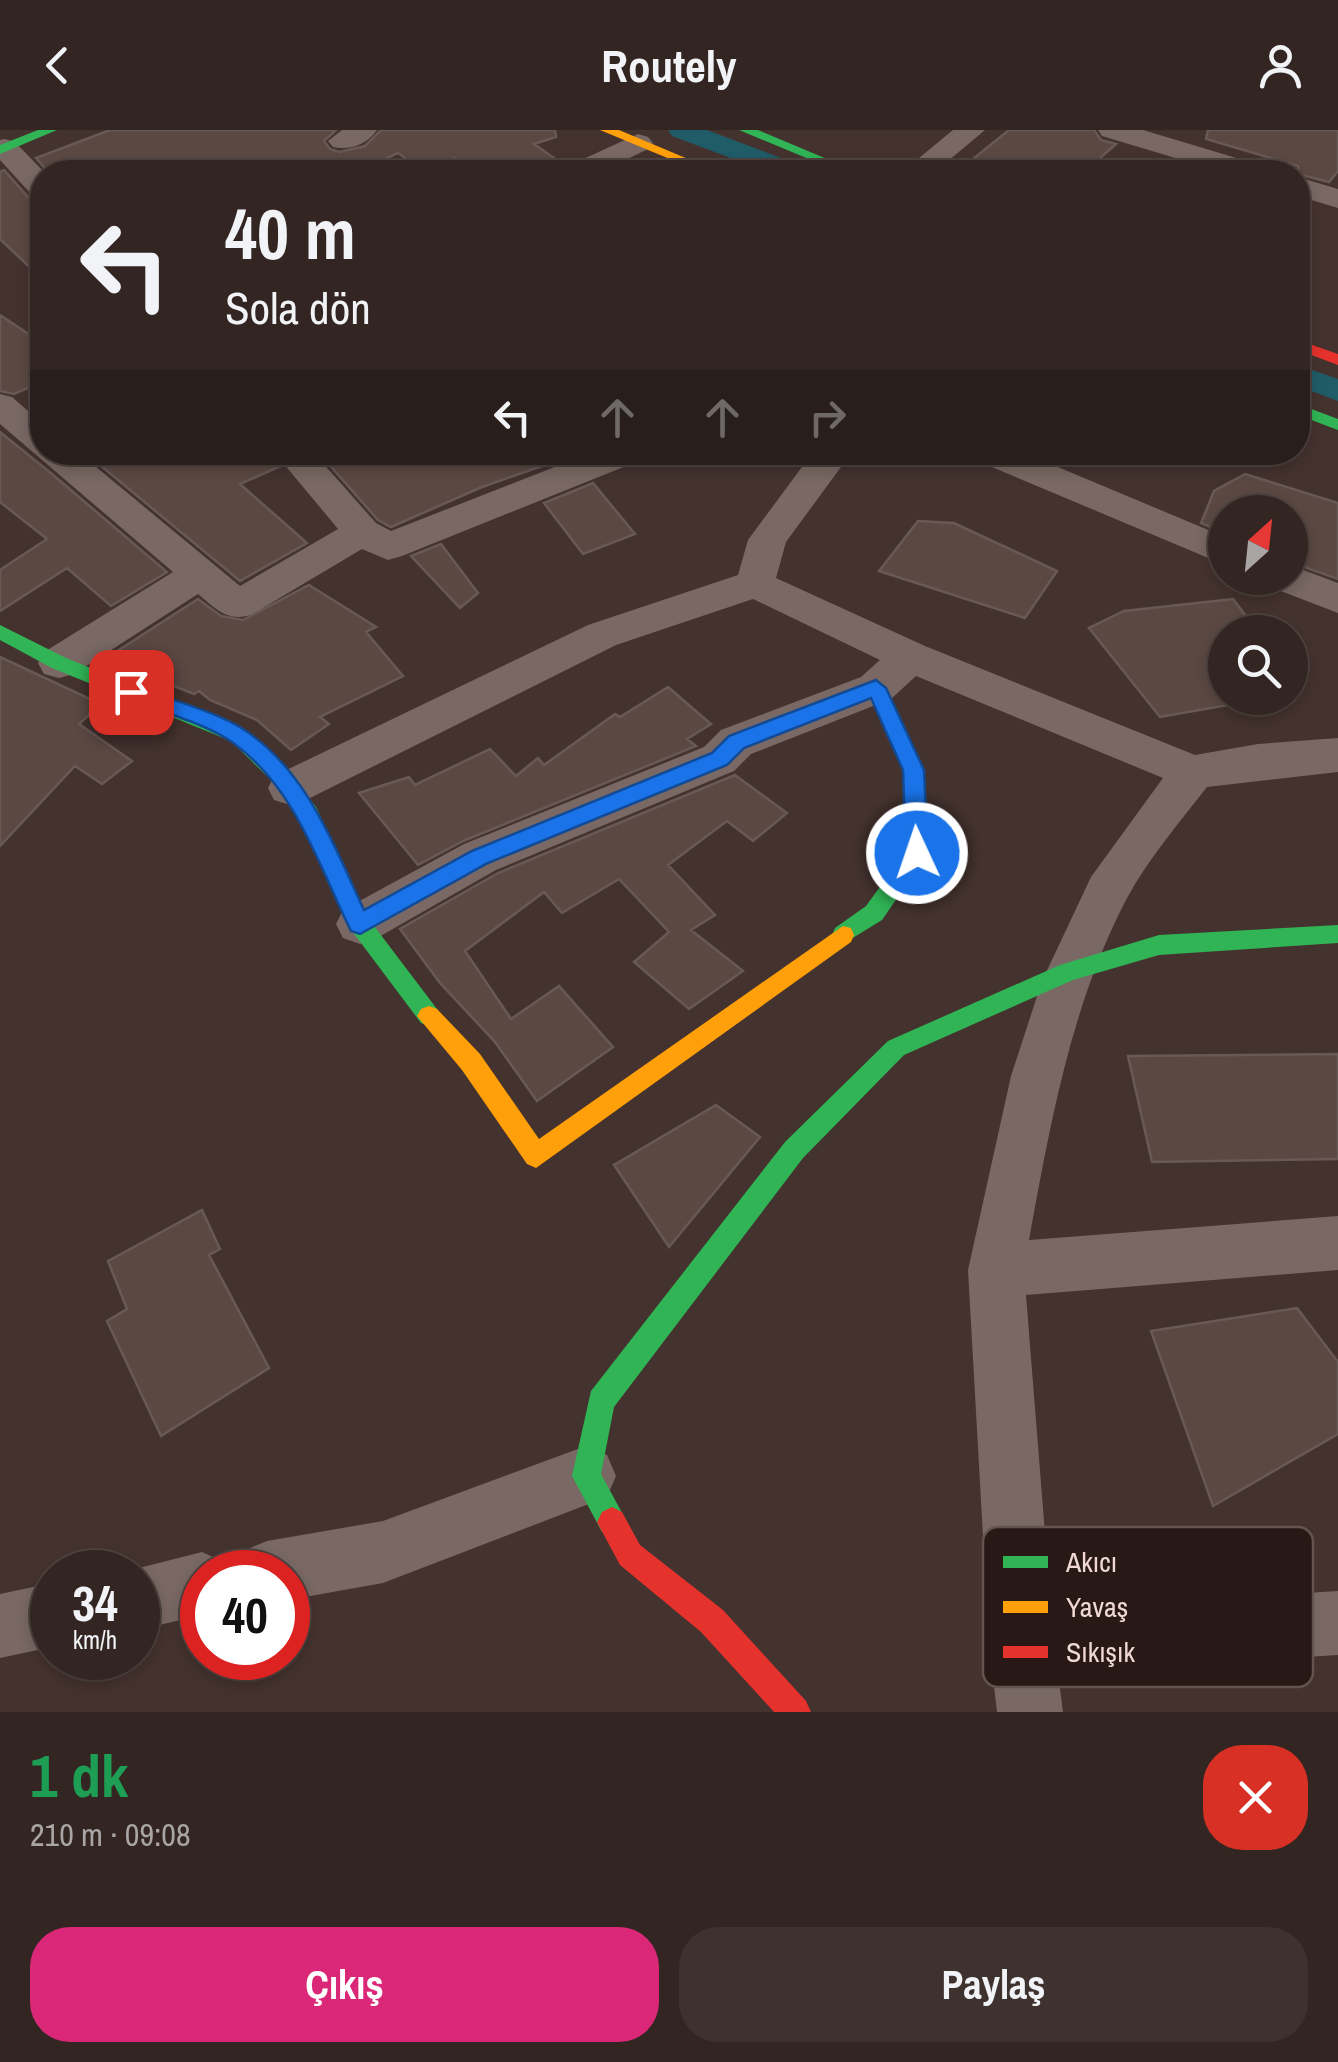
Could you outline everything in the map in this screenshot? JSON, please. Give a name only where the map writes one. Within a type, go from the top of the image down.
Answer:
[{"type":"street","points":[[30,176],[3,149],[50,130]]},
{"type":"street","points":[[607,130],[681,160]]},
{"type":"street","points":[[746,130],[821,160]]},
{"type":"street","points":[[933,160],[971,130]]},
{"type":"street","points":[[1112,130],[1212,160]]},
{"type":"street","points":[[603,160],[638,143]]},
{"type":"street","points":[[1310,190],[1338,198]]},
{"type":"street","points":[[1310,350],[1338,360]]},
{"type":"street","points":[[0,406],[30,432]]},
{"type":"street","points":[[1310,414],[1338,426]]},
{"type":"street","points":[[70,465],[237,605],[362,532]]},
{"type":"street","points":[[303,465],[362,532],[388,547],[595,465]]},
{"type":"street","points":[[754,584],[767,540],[824,465]]},
{"type":"street","points":[[1019,465],[1208,545]]},
{"type":"street","points":[[59,663],[198,575]]},
{"type":"street","points":[[290,788],[602,636],[754,584],[910,657],[1192,772],[1258,761],[1338,755]]},
{"type":"street","points":[[1308,587],[1338,599]]},
{"type":"street","points":[[0,632],[59,663],[238,736],[290,788],[308,813],[360,924],[417,1002],[472,1062],[536,1156],[874,914],[917,853],[914,770],[876,688]]},
{"type":"street","points":[[360,924],[480,857],[719,759],[736,742],[876,688],[910,657]]},
{"type":"street","points":[[1014,1527],[996,1270],[1028,1104],[1068,972],[1108,890],[1137,844],[1192,772]]},
{"type":"street","points":[[795,1712],[712,1622],[630,1555],[586,1476],[601,1400],[794,1150],[896,1048],[1068,972],[1159,945],[1338,934]]},
{"type":"street","points":[[996,1270],[1338,1243]]},
{"type":"street","points":[[310,1565],[383,1552],[586,1476]]},
{"type":"street","points":[[0,1626],[30,1620]]},
{"type":"street","points":[[1313,1625],[1338,1623]]},
{"type":"street","points":[[1027,1687],[1030,1712]]},
{"type":"building","points":[[110,130],[336,130],[324,141],[339,152],[365,146],[381,130],[555,130],[556,137],[534,144],[557,160],[408,160],[398,153],[383,160],[36,158]]},
{"type":"building","points":[[1009,130],[1094,130],[1101,140],[1116,144],[1098,160],[972,160]]},
{"type":"building","points":[[1208,130],[1338,130],[1338,171],[1329,182],[1310,177],[1310,160],[1278,160],[1206,139]]},
{"type":"building","points":[[4,170],[30,197],[30,268],[0,239],[0,172]]},
{"type":"building","points":[[0,315],[30,335],[30,387],[14,394],[0,391]]},
{"type":"building","points":[[0,432],[30,456],[30,465],[41,465],[167,572],[111,606],[67,568],[0,611],[0,570],[47,539],[0,502]]},
{"type":"building","points":[[100,465],[280,465],[240,484],[307,543],[240,581]]},
{"type":"building","points":[[329,465],[545,465],[482,487],[391,527],[378,520]]},
{"type":"building","points":[[1245,474],[1338,503],[1338,579],[1308,568],[1308,495],[1212,495]]},
{"type":"building","points":[[593,483],[635,534],[583,554],[544,503]]},
{"type":"building","points":[[1208,506],[1208,526],[1201,523]]},
{"type":"building","points":[[918,521],[954,523],[1057,571],[1025,618],[879,571]]},
{"type":"building","points":[[441,544],[478,593],[460,608],[411,556]]},
{"type":"building","points":[[309,585],[376,627],[366,632],[403,676],[320,717],[329,724],[291,750],[257,720],[210,700],[199,691],[194,694],[156,679],[141,667],[136,671],[105,659],[198,599],[221,616],[243,620]]},
{"type":"building","points":[[1233,599],[1245,615],[1208,615],[1208,709],[1160,717],[1089,628],[1124,611]]},
{"type":"building","points":[[0,657],[101,704],[79,724],[132,761],[102,784],[75,766],[0,846]]},
{"type":"building","points":[[668,687],[711,724],[687,739],[696,746],[463,841],[418,865],[359,793],[409,777],[415,785],[490,749],[516,776],[538,758],[544,765],[615,714],[620,717]]},
{"type":"building","points":[[735,775],[787,813],[753,841],[727,821],[668,865],[715,915],[691,930],[743,971],[689,1009],[634,962],[669,932],[619,879],[562,913],[544,892],[465,951],[511,1019],[559,986],[613,1047],[537,1101],[495,1042],[440,983],[400,929],[498,873]]},
{"type":"building","points":[[1338,1054],[1338,1159],[1152,1162],[1128,1056]]},
{"type":"building","points":[[716,1105],[760,1137],[669,1247],[614,1165]]},
{"type":"building","points":[[202,1210],[220,1249],[209,1255],[269,1368],[161,1436],[107,1321],[127,1309],[108,1261]]},
{"type":"building","points":[[1297,1308],[1338,1362],[1338,1434],[1213,1506],[1151,1331]]},
{"type":"waterway","points":[[682,130],[761,160]]},
{"type":"waterway","points":[[1310,380],[1338,391]]},
{"type":"traffic: fast","points":[[0,150],[50,130]]},
{"type":"traffic: fast","points":[[746,130],[821,160]]},
{"type":"traffic: fast","points":[[1310,414],[1338,425]]},
{"type":"traffic: fast","points":[[0,632],[59,663],[238,736],[280,776],[308,813],[360,924],[429,1016]]},
{"type":"traffic: fast","points":[[843,935],[874,913],[917,853],[913,770],[876,688]]},
{"type":"traffic: fast","points":[[612,1522],[586,1476],[601,1401],[794,1150],[896,1048],[1068,972],[1159,945],[1338,934]]},
{"type":"traffic: slow","points":[[607,130],[682,160]]},
{"type":"traffic: slow","points":[[429,1016],[471,1062],[536,1156],[843,935]]},
{"type":"traffic: jam","points":[[1310,350],[1338,360]]},
{"type":"traffic: jam","points":[[612,1522],[630,1555],[712,1621],[795,1712]]},
{"type":"route","points":[[131,692],[238,736],[280,776],[308,813],[360,924],[480,857],[719,759],[736,742],[876,688],[914,770],[917,853]]}]
